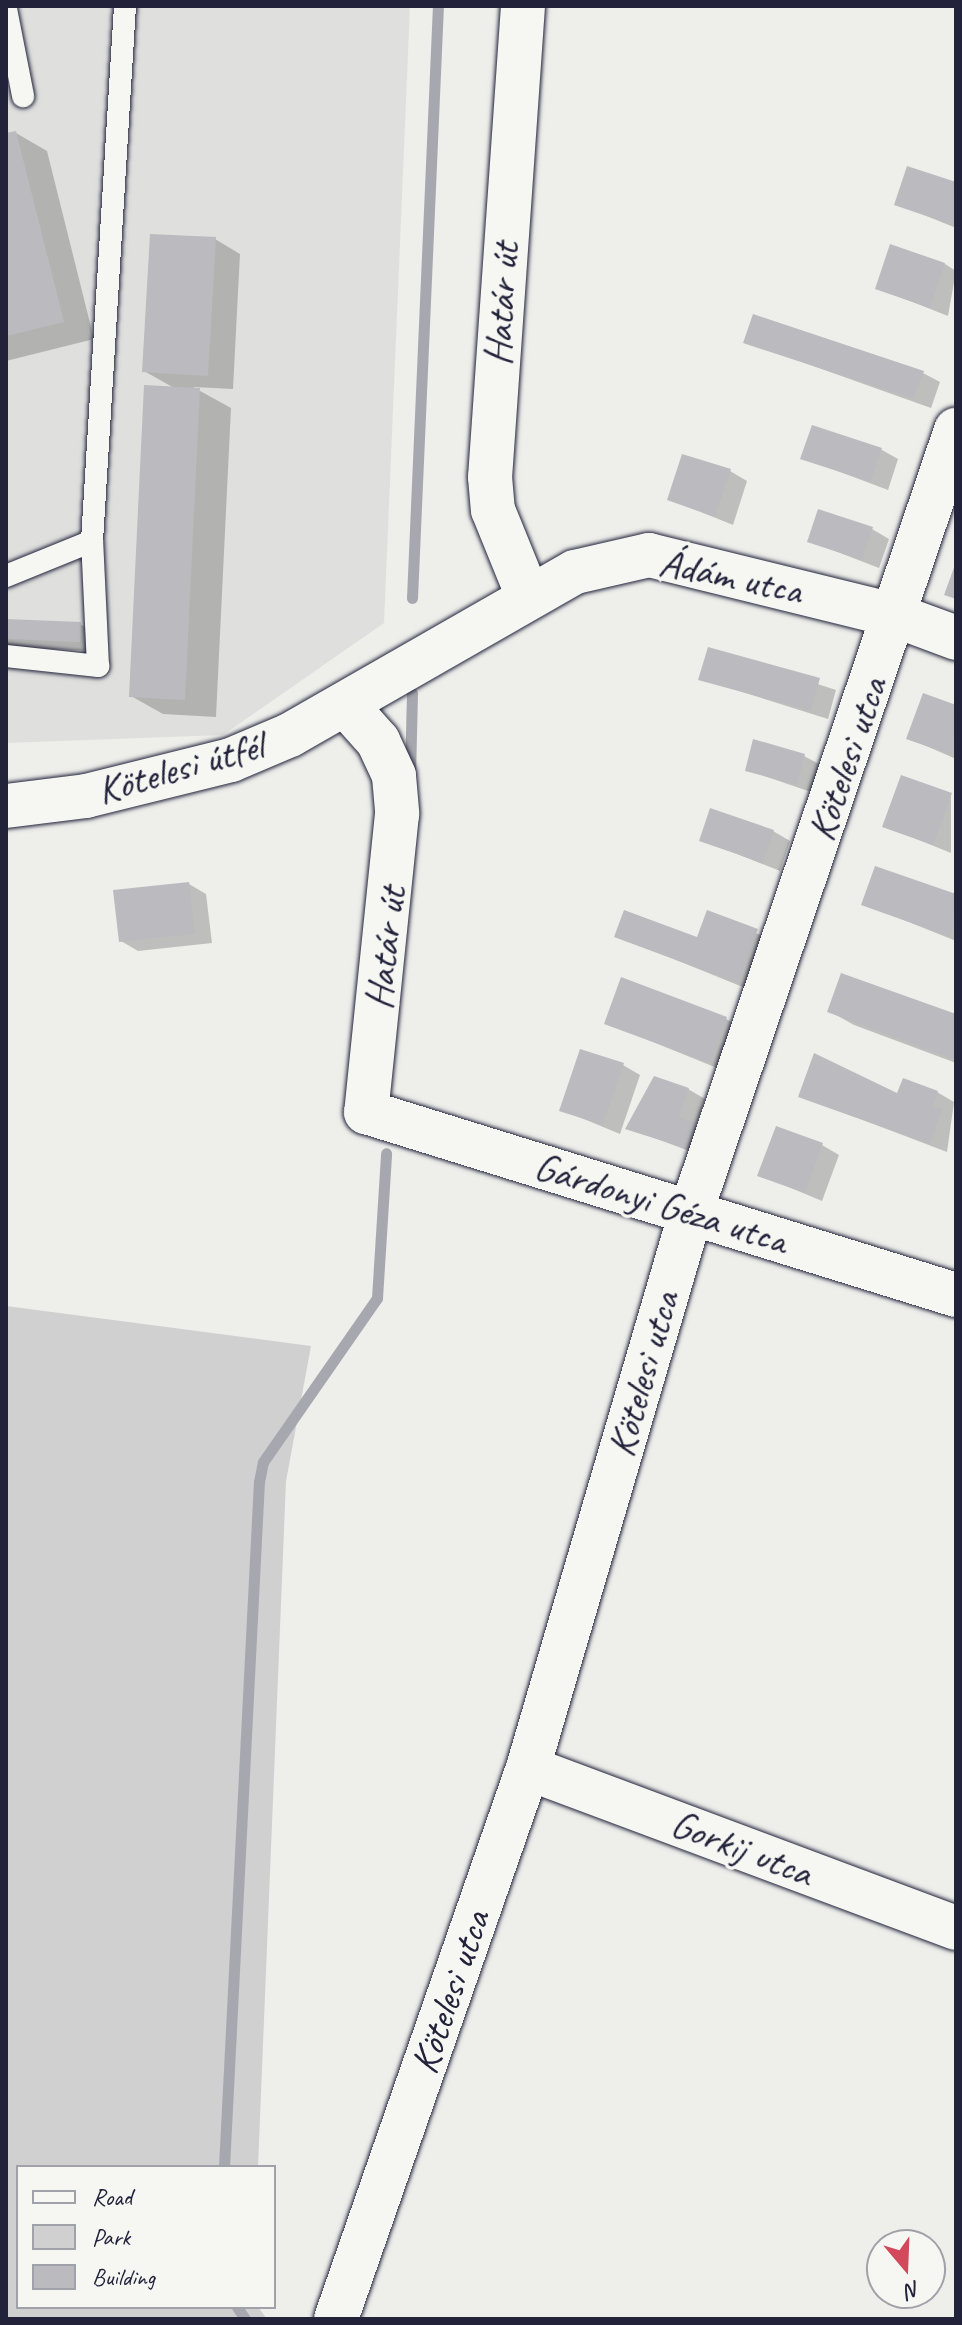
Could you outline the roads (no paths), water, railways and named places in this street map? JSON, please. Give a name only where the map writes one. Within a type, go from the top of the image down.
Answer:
[{"type":"street","name":"Határ út","points":[[523,6],[490,477],[493,510],[528,596]]},
{"type":"street","name":"Kötelesi utca","points":[[336,2319],[528,1768],[691,1212],[897,616],[956,430]]},
{"type":"street","name":"Ádám utca","points":[[345,704],[528,596],[575,572],[649,555],[897,616],[956,638]]},
{"type":"street","name":"Határ út","points":[[345,704],[389,764],[397,814],[366,1112]]},
{"type":"street","name":"Kötelesi útfél","points":[[6,806],[194,772],[290,735],[345,704]]},
{"type":"street","name":"Gárdonyi Géza utca","points":[[366,1112],[956,1295]]},
{"type":"street","name":"Gorkij utca","points":[[528,1768],[956,1928]]},
{"type":"lane","points":[[6,656],[98,666],[92,541],[125,6]]},
{"type":"lane","points":[[11,8],[23,96]]},
{"type":"lane","points":[[6,576],[92,541]]},
{"type":"waterway","points":[[412,598],[438,6]]},
{"type":"waterway","points":[[410,775],[412,693]]},
{"type":"waterway","points":[[224,2165],[259,1482],[263,1462],[377,1298],[386,1153]]},
{"type":"waterway","points":[[238,2309],[245,2319]]}]
